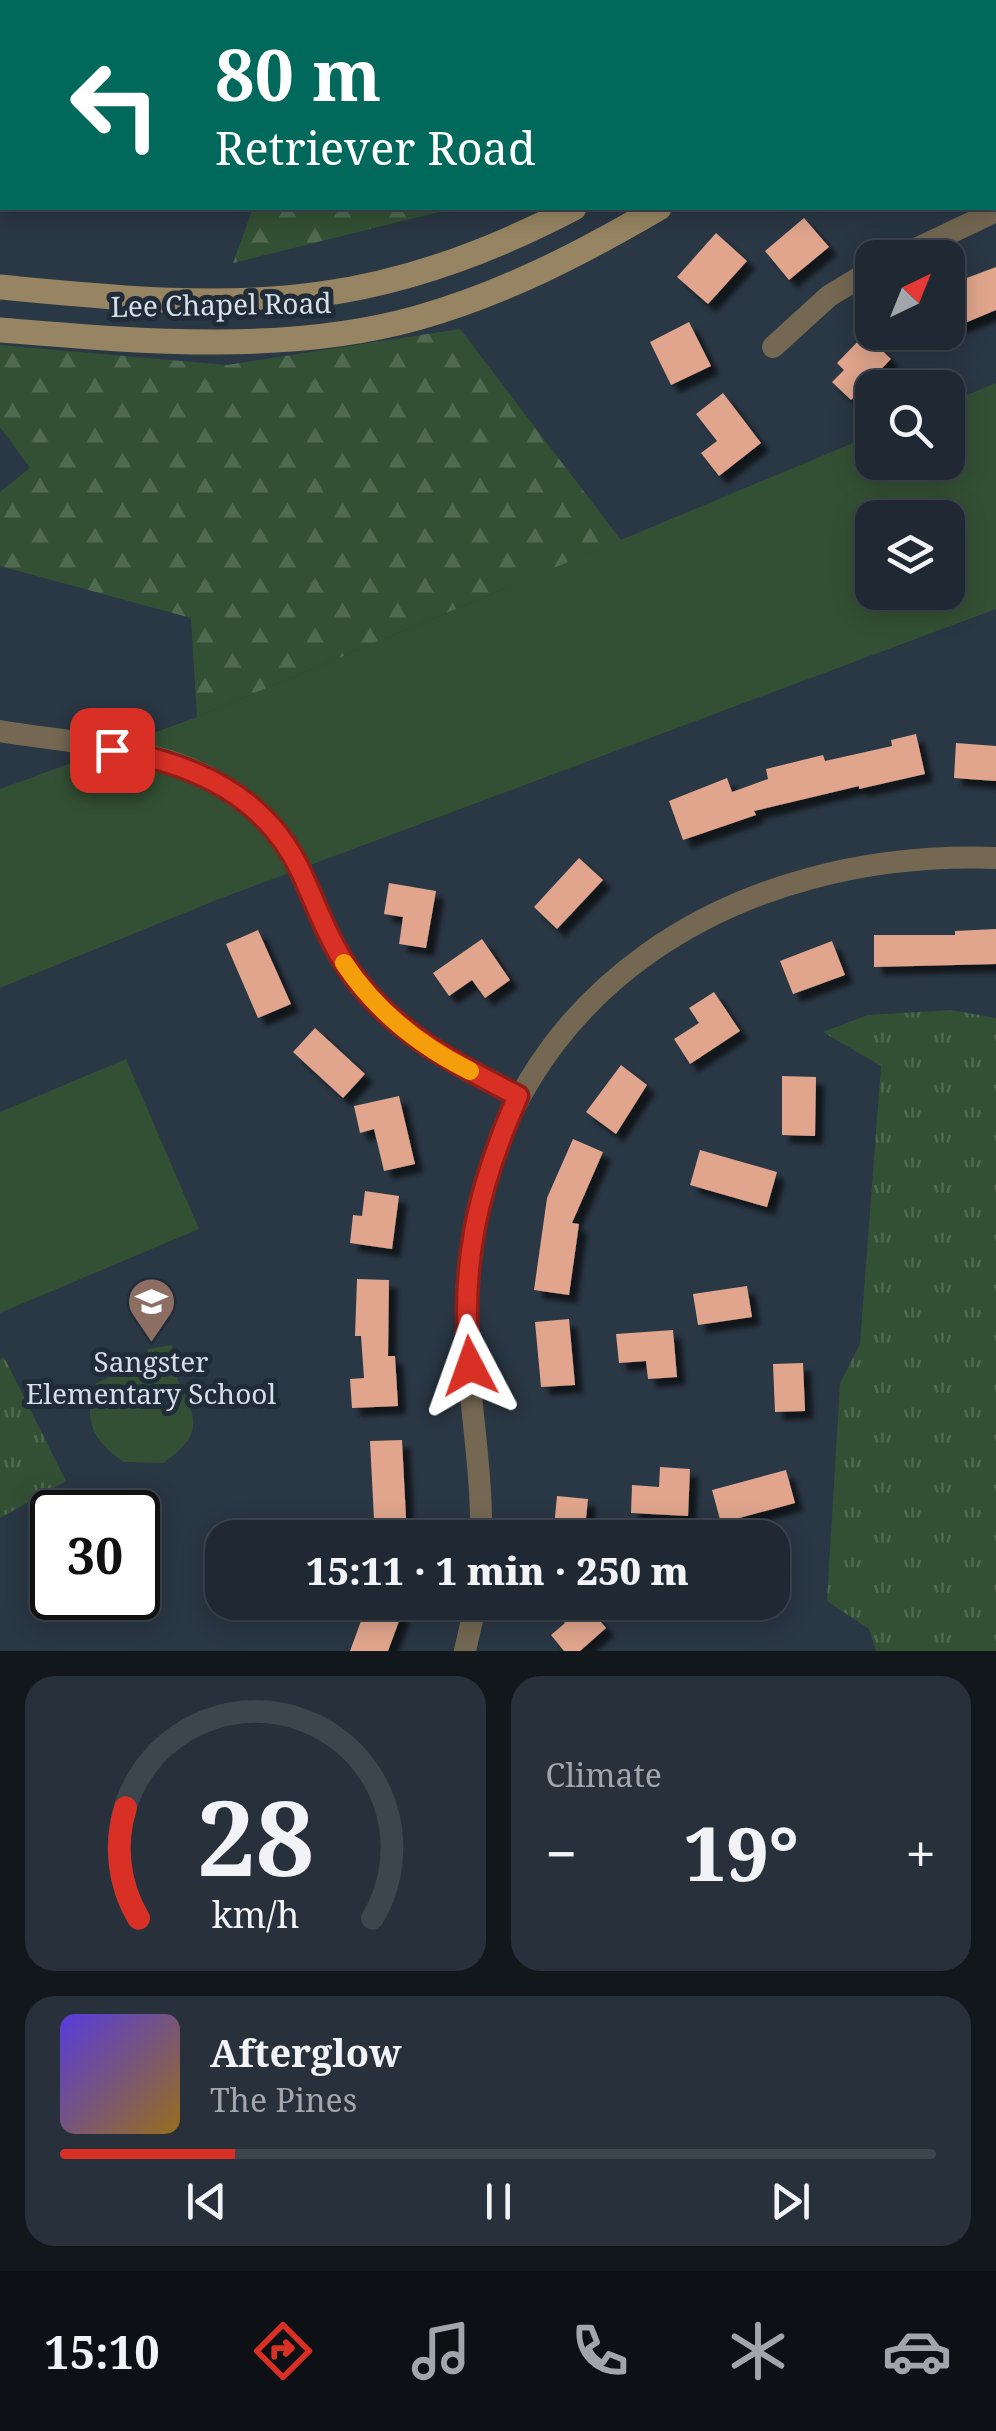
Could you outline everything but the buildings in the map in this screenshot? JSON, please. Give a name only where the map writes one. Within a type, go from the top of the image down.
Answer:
[{"type":"main road","name":"Lee Chapel Road","points":[[0,287],[199,300],[265,300],[324,294],[478,252],[570,210]]},
{"type":"main road","name":"Lee Chapel Road","points":[[0,330],[197,341],[303,338],[362,330],[416,318],[536,274],[655,210]]},
{"type":"street","points":[[925,240],[960,217],[996,211]]},
{"type":"street","points":[[773,347],[829,296],[855,280]]},
{"type":"street","points":[[0,731],[150,756],[185,766],[234,793],[289,850],[336,951],[382,1010],[425,1046],[518,1096]]},
{"type":"street","points":[[480,1520],[478,1444],[466,1328],[468,1260],[494,1150],[518,1096],[550,1046],[630,966],[698,920],[772,888],[860,866],[906,860],[996,858]]},
{"type":"street","points":[[465,1651],[472,1620]]},
{"type":"green space","points":[[252,210],[447,210],[233,263]]},
{"type":"green space","points":[[460,329],[621,540],[197,717],[191,618],[0,566],[0,492],[30,468],[0,427],[0,345],[227,365]]},
{"type":"green space","points":[[996,383],[996,609],[219,899],[0,988],[0,789],[197,717],[855,442],[855,480],[965,480],[965,396]]},
{"type":"green space","points":[[951,1010],[996,1018],[996,1651],[876,1651],[869,1629],[827,1601],[840,1383],[860,1344],[881,1066],[823,1032],[868,1015]]},
{"type":"green space","points":[[126,1059],[199,1229],[0,1313],[0,1112]]},
{"type":"green space","points":[[172,1345],[175,1373],[192,1412],[192,1432],[178,1452],[163,1463],[124,1462],[104,1446],[93,1428],[90,1407],[96,1383],[147,1361],[148,1349]]},
{"type":"green space","points":[[4,1357],[66,1481],[50,1490],[30,1490],[30,1501],[0,1518],[0,1359]]},
{"type":"slow traffic","points":[[344,963],[356,981],[403,1029],[470,1071]]},
{"type":"place","name":"Sangster Elementary School","points":[[151,1344]]},
{"type":"route","points":[[112,750],[185,766],[234,793],[289,850],[336,951],[382,1010],[425,1046],[518,1096],[483,1186],[468,1260],[466,1328],[470,1366]]}]
